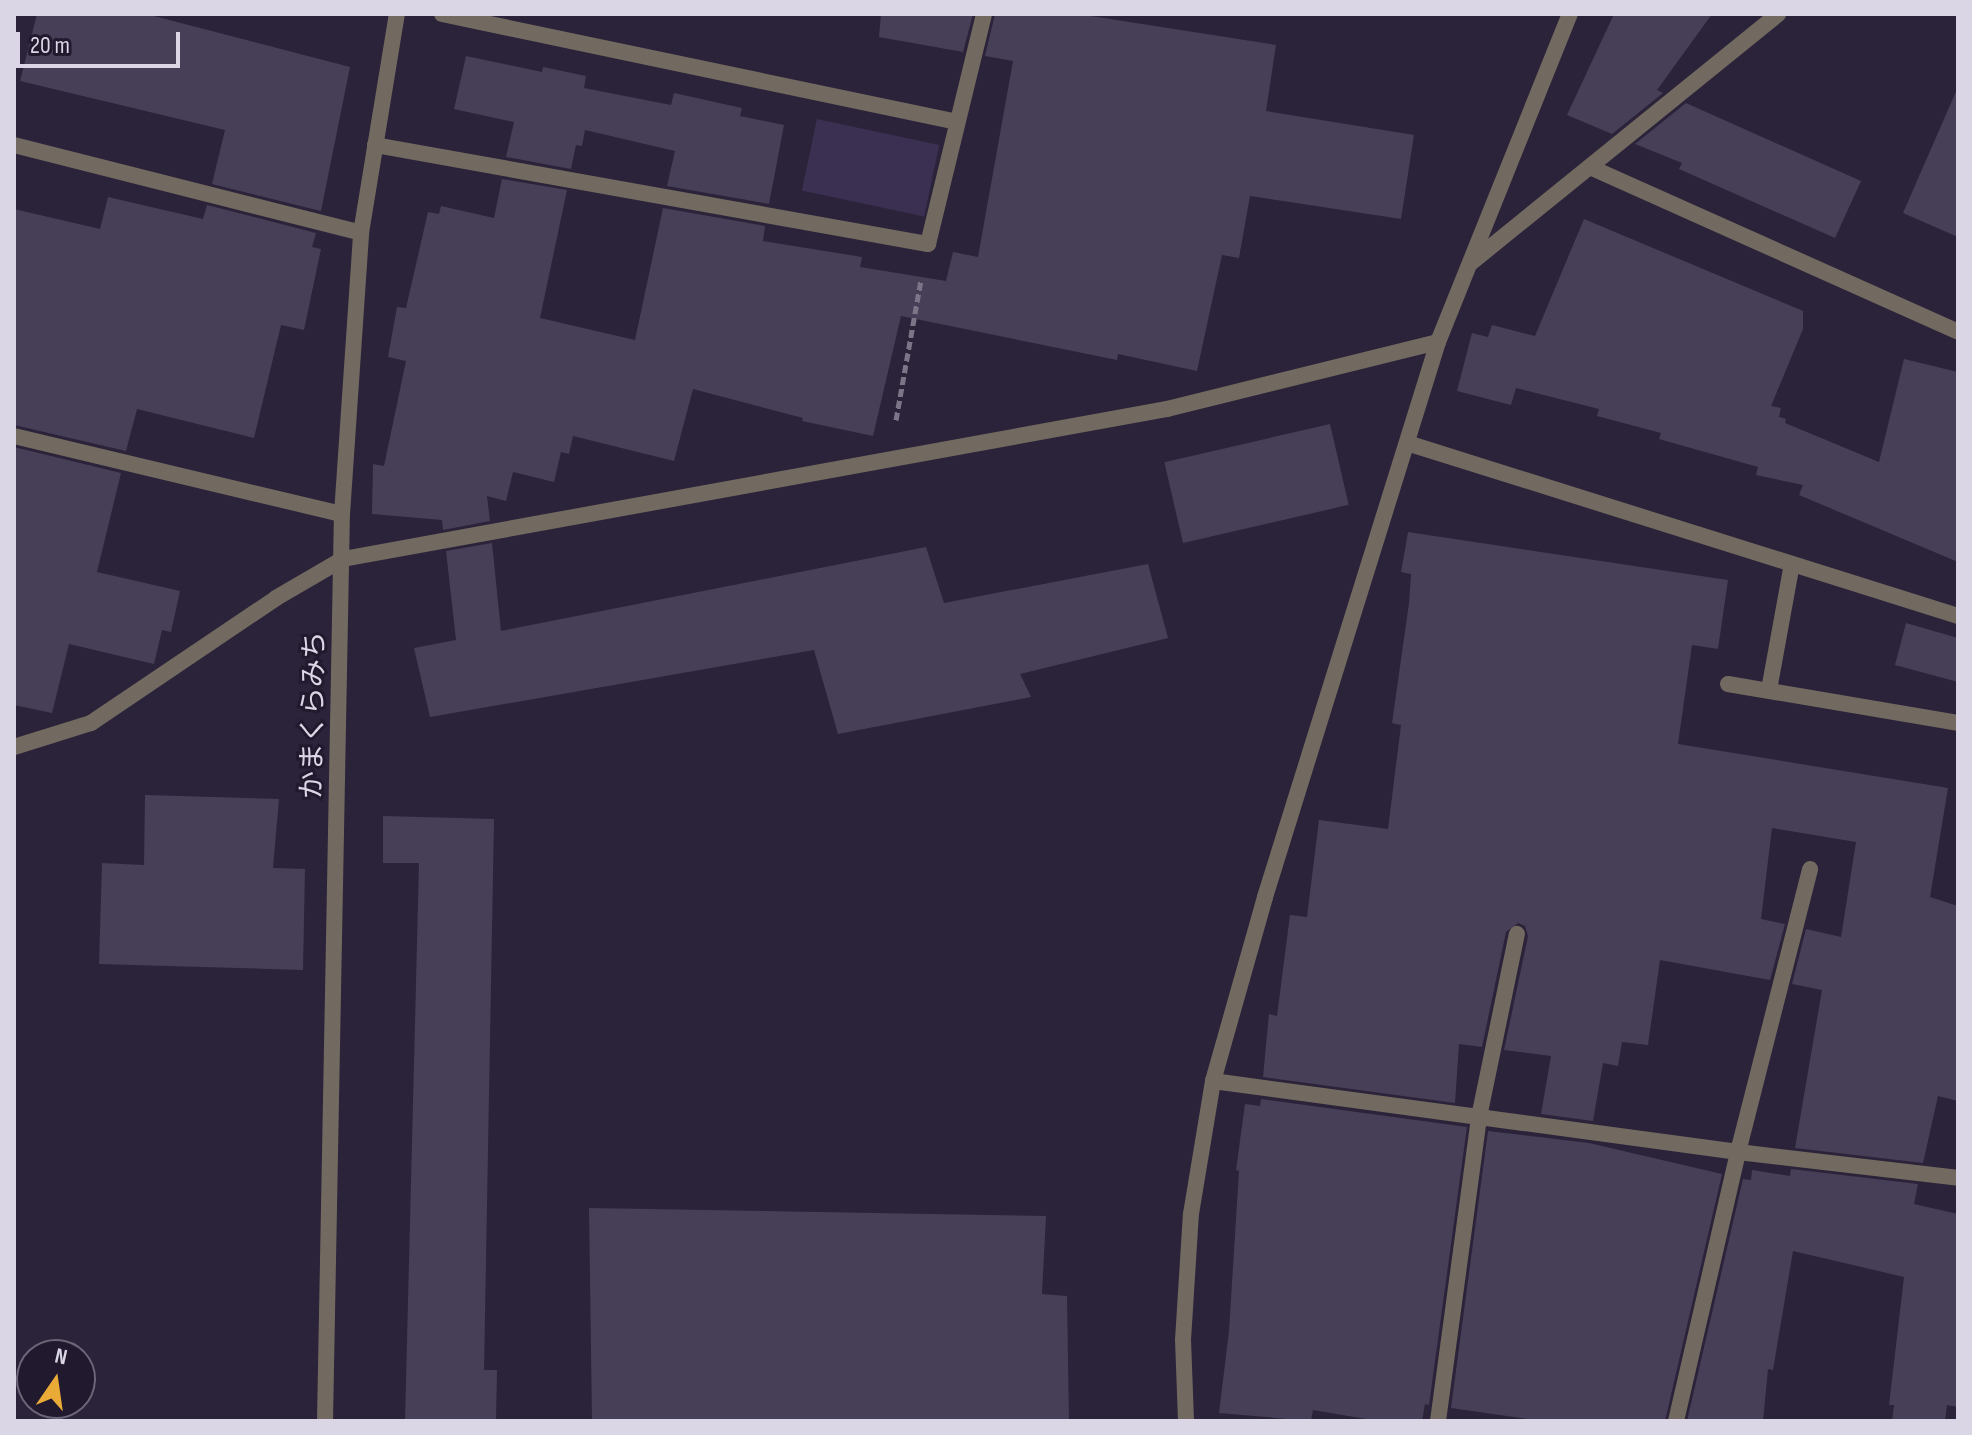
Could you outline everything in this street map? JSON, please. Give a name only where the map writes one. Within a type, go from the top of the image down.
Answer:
[{"type":"street","name":"かまくらみち","points":[[325,1421],[342,514],[361,233],[397,14]]},
{"type":"street","points":[[442,14],[957,122]]},
{"type":"street","points":[[375,145],[928,244],[984,14]]},
{"type":"street","points":[[1186,1421],[1183,1340],[1191,1214],[1213,1081],[1265,897],[1438,342],[1570,14]]},
{"type":"street","points":[[1470,263],[1592,168],[1778,14]]},
{"type":"street","points":[[14,145],[361,233]]},
{"type":"street","points":[[1592,168],[1958,332]]},
{"type":"street","points":[[14,747],[91,723],[276,598],[343,559],[1167,409],[1438,342]]},
{"type":"street","points":[[14,436],[342,514]]},
{"type":"street","points":[[1407,443],[1958,616]]},
{"type":"street","points":[[1769,690],[1792,564]]},
{"type":"street","points":[[1728,684],[1958,723]]},
{"type":"street","points":[[1676,1421],[1738,1152],[1810,869]]},
{"type":"street","points":[[1438,1421],[1479,1117],[1517,934]]},
{"type":"street","points":[[1213,1081],[1738,1152],[1958,1178]]},
{"type":"path","points":[[889,459],[928,244]]},
{"type":"shaded area","points":[[817,119],[939,145],[924,216],[802,190]]},
{"type":"building","points":[[37,14],[146,14],[350,67],[321,211],[212,184],[225,130],[20,81]]},
{"type":"building","points":[[881,14],[973,14],[963,52],[879,37]]},
{"type":"building","points":[[995,14],[1078,14],[1276,45],[1266,111],[1414,135],[1401,219],[1250,196],[1239,258],[1222,255],[1197,371],[1118,354],[1117,360],[901,316],[873,436],[802,421],[803,418],[693,389],[674,461],[573,436],[569,454],[561,452],[554,482],[513,472],[506,501],[487,496],[490,521],[443,530],[442,520],[372,514],[373,464],[384,466],[406,361],[388,357],[397,307],[406,308],[428,212],[439,214],[441,206],[494,218],[502,179],[567,190],[540,318],[635,340],[663,208],[765,226],[763,241],[862,257],[860,267],[946,281],[953,252],[978,257],[1013,61],[985,56]]},
{"type":"building","points":[[1614,14],[1712,14],[1657,90],[1663,93],[1612,134],[1567,115]]},
{"type":"building","points":[[466,56],[542,72],[543,67],[586,76],[584,88],[671,105],[674,93],[742,108],[740,116],[784,125],[769,204],[667,186],[675,151],[585,130],[582,146],[576,145],[571,169],[506,157],[514,122],[454,109]]},
{"type":"building","points":[[1958,87],[1958,237],[1903,213]]},
{"type":"building","points":[[1686,103],[1861,181],[1835,238],[1679,169],[1682,163],[1635,144]]},
{"type":"building","points":[[108,197],[203,219],[207,205],[316,233],[312,247],[321,249],[304,330],[281,325],[254,438],[137,409],[126,451],[14,425],[14,209],[100,229]]},
{"type":"building","points":[[1584,219],[1803,311],[1803,329],[1771,406],[1781,408],[1779,417],[1786,419],[1785,423],[1879,462],[1904,359],[1958,372],[1958,562],[1799,495],[1803,485],[1756,475],[1758,467],[1659,439],[1661,433],[1597,416],[1599,409],[1516,388],[1511,405],[1457,391],[1472,333],[1488,337],[1492,325],[1535,336]]},
{"type":"building","points":[[1330,424],[1349,505],[1183,543],[1164,462]]},
{"type":"building","points":[[14,447],[121,473],[97,572],[180,591],[171,632],[162,630],[154,664],[69,644],[52,713],[14,705]]},
{"type":"building","points":[[1408,532],[1728,580],[1718,649],[1692,645],[1678,744],[1948,788],[1930,897],[1958,906],[1958,1101],[1938,1096],[1923,1163],[1795,1148],[1822,990],[1792,984],[1806,929],[1841,937],[1856,842],[1772,828],[1761,919],[1785,924],[1770,980],[1660,960],[1648,1045],[1622,1042],[1618,1066],[1603,1063],[1593,1121],[1541,1114],[1551,1056],[1504,1050],[1528,936],[1525,926],[1518,923],[1506,932],[1482,1047],[1459,1044],[1455,1103],[1263,1077],[1269,1014],[1277,1016],[1290,915],[1307,917],[1319,820],[1388,829],[1401,725],[1392,723],[1409,603],[1411,574],[1401,572]]},
{"type":"building","points":[[492,543],[501,631],[926,547],[944,603],[1148,564],[1168,638],[1020,674],[1031,697],[838,734],[814,650],[430,717],[414,648],[456,640],[446,551]]},
{"type":"building","points":[[1906,623],[1958,638],[1958,682],[1895,665]]},
{"type":"building","points":[[145,795],[279,799],[273,868],[305,869],[303,970],[99,964],[102,863],[144,865]]},
{"type":"building","points":[[383,816],[494,819],[484,1370],[497,1370],[496,1421],[405,1421],[419,863],[383,863]]},
{"type":"building","points":[[1261,1099],[1467,1127],[1429,1405],[1425,1404],[1422,1421],[1378,1421],[1313,1410],[1311,1421],[1219,1413],[1229,1331],[1239,1171],[1236,1170],[1245,1104],[1260,1106]]},
{"type":"building","points":[[1488,1131],[1589,1143],[1722,1174],[1665,1421],[1542,1421],[1451,1408]]},
{"type":"building","points":[[1791,1169],[1918,1184],[1914,1204],[1958,1214],[1958,1407],[1947,1405],[1945,1421],[1892,1421],[1894,1405],[1889,1405],[1904,1277],[1793,1251],[1773,1370],[1768,1369],[1763,1421],[1687,1421],[1743,1179],[1751,1180],[1752,1170],[1790,1176]]},
{"type":"building","points":[[589,1208],[1046,1216],[1042,1294],[1067,1296],[1069,1421],[592,1421]]}]
